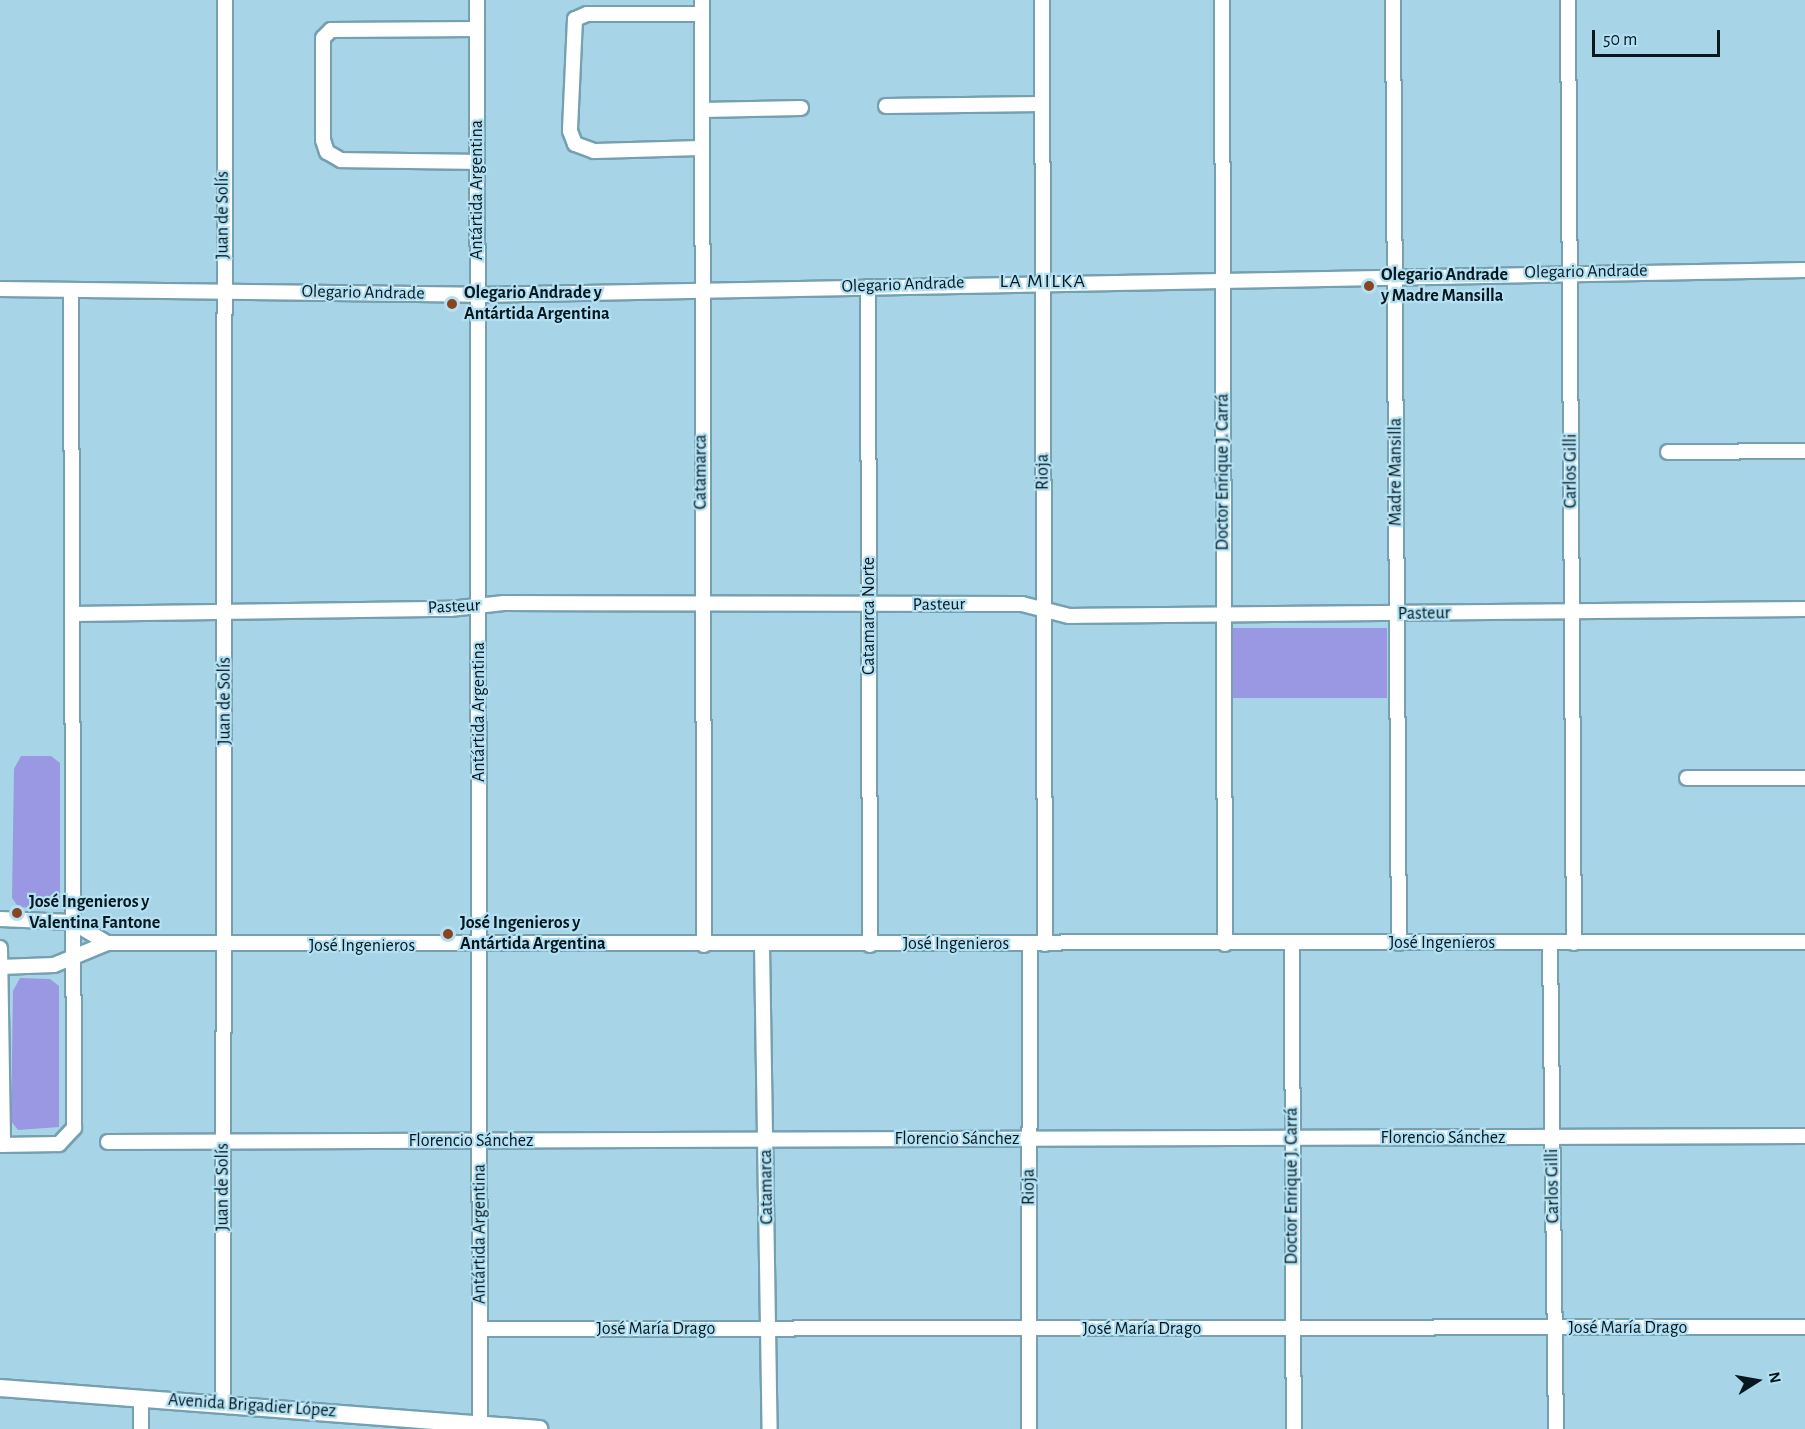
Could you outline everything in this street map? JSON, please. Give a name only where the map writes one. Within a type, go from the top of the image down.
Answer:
[{"type":"street","name":"Juan de Solís","points":[[223,1402],[225,0]]},
{"type":"street","name":"Antártida Argentina","points":[[477,0],[480,1424]]},
{"type":"street","name":"Rioja","points":[[1042,0],[1045,944]]},
{"type":"street","name":"Doctor Enrique J. Carrá","points":[[1222,0],[1225,944]]},
{"type":"street","name":"Madre Mansilla","points":[[1393,0],[1399,943]]},
{"type":"street","name":"Carlos Gilli","points":[[1568,0],[1574,943]]},
{"type":"street","points":[[702,7],[586,14],[575,19],[570,131],[574,144],[594,151],[702,148]]},
{"type":"street","name":"Catamarca","points":[[702,7],[700,606],[704,945]]},
{"type":"street","points":[[477,29],[331,30],[323,38],[323,140],[327,152],[341,160],[477,162]]},
{"type":"street","points":[[886,106],[1042,104]]},
{"type":"street","points":[[702,111],[801,108]]},
{"type":"street","name":"Olegario Andrade","points":[[0,289],[478,295],[1395,273],[1805,270]]},
{"type":"street","name":"Catamarca Norte","points":[[868,286],[870,945]]},
{"type":"street","points":[[0,948],[1,1145],[58,1144],[74,1128],[71,290]]},
{"type":"street","points":[[1668,452],[1805,451]]},
{"type":"street","name":"Pasteur","points":[[73,614],[478,607],[1022,604],[1069,616],[1805,609]]},
{"type":"street","points":[[1687,778],[1805,778]]},
{"type":"street","points":[[0,919],[72,922],[107,943]]},
{"type":"street","name":"José Ingenieros","points":[[107,943],[224,946],[1805,942]]},
{"type":"street","points":[[0,967],[73,960],[107,943]]},
{"type":"street","name":"Doctor Enrique J. Carrá","points":[[1292,943],[1294,1429]]},
{"type":"street","name":"Carlos Gilli","points":[[1550,943],[1556,1429]]},
{"type":"street","name":"Rioja","points":[[1029,1429],[1030,944]]},
{"type":"street","name":"Catamarca","points":[[762,945],[770,1429]]},
{"type":"street","name":"Florencio Sánchez","points":[[108,1142],[1805,1136]]},
{"type":"street","name":"José María Drago","points":[[480,1329],[1805,1327]]},
{"type":"street","name":"Avenida Brigadier López","points":[[0,1388],[141,1399],[223,1402],[410,1424],[480,1424],[539,1429]]},
{"type":"street","points":[[141,1399],[141,1429]]},
{"type":"shaded area","points":[[1233,628],[1387,628],[1387,698],[1233,698]]},
{"type":"shaded area","points":[[21,756],[51,756],[60,763],[60,904],[19,908],[12,898],[14,769]]},
{"type":"shaded area","points":[[20,978],[50,979],[59,986],[59,1127],[18,1130],[11,1121],[13,991]]},
{"type":"place","name":"Olegario Andrade y Madre Mansilla","points":[[1369,286]]},
{"type":"place","name":"Olegario Andrade y Antártida Argentina","points":[[452,304]]},
{"type":"place","name":"José Ingenieros y Valentina Fantone","points":[[17,913]]},
{"type":"place","name":"José Ingenieros y Antártida Argentina","points":[[448,934]]},
{"type":"district","name":"LA MILKA","points":[[1043,281]]}]
